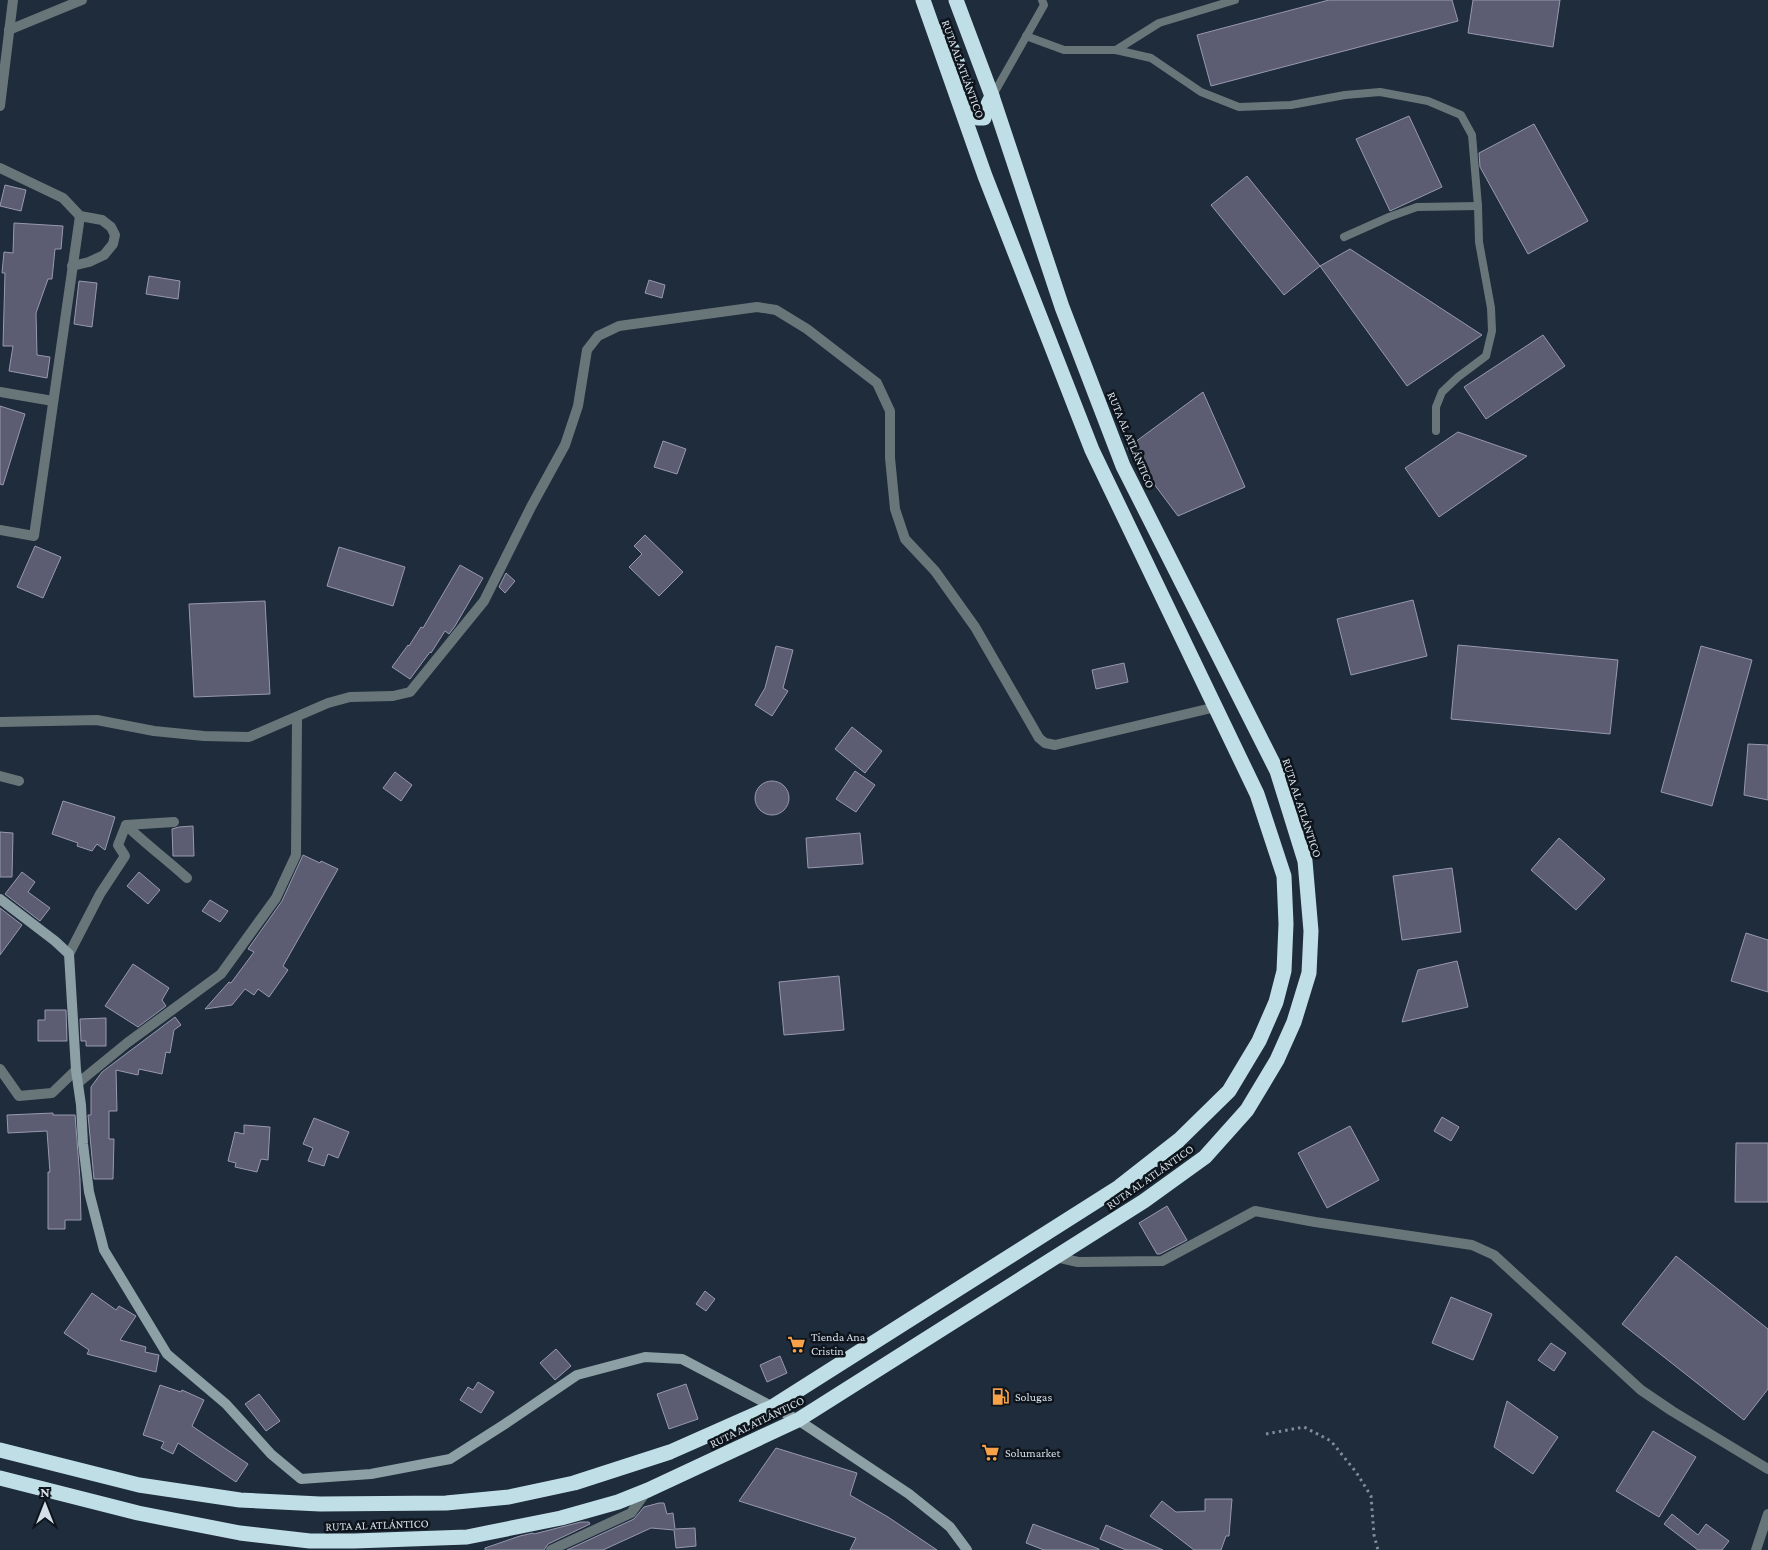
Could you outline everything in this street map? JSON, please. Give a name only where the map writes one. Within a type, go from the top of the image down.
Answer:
[{"type":"highway","name":"RUTA AL ATLÁNTICO","points":[[0,1450],[139,1485],[240,1500],[320,1504],[446,1503],[509,1497],[574,1483],[670,1452],[772,1407],[1119,1187],[1179,1140],[1229,1091],[1259,1041],[1276,1002],[1284,971],[1286,924],[1284,876],[1257,794],[1092,450],[985,176],[923,0]]},
{"type":"highway","name":"RUTA AL ATLÁNTICO","points":[[0,1478],[138,1514],[310,1542],[467,1537],[561,1518],[618,1502],[648,1490],[798,1420],[1144,1201],[1205,1157],[1247,1110],[1277,1060],[1294,1022],[1309,973],[1311,931],[1305,861],[1277,771],[1123,466],[1062,307],[992,96],[956,0]]},
{"type":"highway","points":[[932,28],[946,39],[952,48],[973,110],[978,118],[984,118],[992,96]]},
{"type":"street","points":[[0,106],[14,0]]},
{"type":"street","points":[[9,30],[82,0]]},
{"type":"street","points":[[0,168],[63,198],[80,216],[102,220],[110,227],[114,235],[114,244],[104,255],[89,262],[72,266]]},
{"type":"street","points":[[0,530],[34,536],[80,216]]},
{"type":"street","points":[[0,722],[96,720],[154,731],[204,736],[249,737],[328,703],[350,697],[393,696],[410,692],[484,601],[531,507],[565,445],[578,406],[587,350],[598,336],[619,326],[757,307],[776,310],[799,324],[877,382],[890,410],[890,458],[895,509],[906,539],[935,571],[975,627],[1039,738],[1045,743],[1055,745],[1216,707]]},
{"type":"street","points":[[0,392],[53,401]]},
{"type":"street","points":[[78,1083],[127,1043],[221,974],[276,898],[296,855],[297,717]]},
{"type":"street","points":[[0,776],[19,781]]},
{"type":"street","points":[[126,826],[174,822]]},
{"type":"street","points":[[126,826],[164,856],[187,878]]},
{"type":"street","points":[[126,826],[118,844],[125,856],[100,894],[69,954],[76,1070],[89,1192],[104,1250],[167,1354],[226,1404],[271,1454],[301,1479],[371,1474],[450,1458],[505,1424],[577,1374],[645,1357],[682,1359],[798,1420],[909,1494],[950,1527],[967,1550]]},
{"type":"street","points":[[0,899],[69,954]]},
{"type":"street","points":[[0,1069],[19,1096],[52,1093],[76,1070]]},
{"type":"street","points":[[1056,1257],[1078,1262],[1162,1261],[1254,1211],[1472,1245],[1494,1255],[1641,1390],[1672,1412],[1768,1469]]},
{"type":"street","points":[[551,1550],[630,1513],[648,1490]]},
{"type":"street","points":[[1756,1550],[1768,1514]]},
{"type":"lane","points":[[992,96],[1044,4],[1042,0]]},
{"type":"lane","points":[[1116,50],[1159,22],[1235,0]]},
{"type":"lane","points":[[1026,36],[1064,50],[1116,50],[1151,58],[1201,92],[1239,107],[1290,106],[1345,95],[1380,92],[1428,101],[1461,115],[1472,134],[1480,242],[1491,308],[1492,331],[1486,356],[1458,376],[1442,392],[1436,407],[1436,431]]},
{"type":"lane","points":[[1344,236],[1417,207],[1478,206]]},
{"type":"path","points":[[1266,1434],[1304,1427],[1331,1441],[1356,1472],[1371,1496],[1374,1535],[1378,1550]]},
{"type":"building","points":[[1329,0],[1452,0],[1458,21],[1211,86],[1197,35]]},
{"type":"building","points":[[1473,0],[1560,0],[1553,47],[1468,33]]},
{"type":"building","points":[[1409,116],[1442,187],[1390,211],[1356,139]]},
{"type":"building","points":[[1534,124],[1588,221],[1528,254],[1480,167],[1479,153]]},
{"type":"building","points":[[1247,176],[1320,266],[1284,295],[1211,205]]},
{"type":"building","points":[[5,185],[26,190],[21,211],[0,206]]},
{"type":"building","points":[[14,223],[63,226],[61,249],[55,249],[52,279],[48,279],[36,313],[37,355],[50,357],[47,378],[9,371],[13,346],[3,346],[5,273],[2,273],[4,252],[13,253]]},
{"type":"building","points":[[1350,249],[1482,335],[1407,386],[1320,266]]},
{"type":"building","points":[[149,276],[180,281],[178,299],[146,294]]},
{"type":"building","points":[[649,280],[665,285],[662,298],[645,293]]},
{"type":"building","points":[[79,281],[97,283],[92,327],[74,324]]},
{"type":"building","points":[[1543,335],[1565,366],[1486,419],[1464,387]]},
{"type":"building","points":[[1203,392],[1245,487],[1178,516],[1127,448]]},
{"type":"building","points":[[0,406],[25,414],[3,485],[0,484]]},
{"type":"building","points":[[1458,432],[1527,456],[1439,517],[1405,468]]},
{"type":"building","points":[[663,441],[686,449],[677,474],[654,467]]},
{"type":"building","points":[[645,535],[683,572],[659,596],[629,567],[642,554],[634,546]]},
{"type":"building","points":[[35,546],[61,557],[43,598],[17,587]]},
{"type":"building","points":[[339,547],[405,567],[393,606],[327,586]]},
{"type":"building","points":[[460,565],[483,578],[455,626],[449,634],[445,631],[431,653],[410,679],[392,667],[421,627],[423,628]]},
{"type":"building","points":[[506,573],[515,581],[505,593],[499,587]]},
{"type":"building","points":[[1413,600],[1427,656],[1351,675],[1337,619]]},
{"type":"building","points":[[265,601],[270,694],[194,697],[189,604]]},
{"type":"building","points":[[1458,645],[1618,660],[1610,734],[1451,719]]},
{"type":"building","points":[[776,646],[793,650],[783,688],[788,691],[772,716],[755,705],[765,688]]},
{"type":"building","points":[[1701,646],[1752,660],[1712,806],[1661,792]]},
{"type":"building","points":[[1124,663],[1128,682],[1096,689],[1092,670]]},
{"type":"building","points":[[852,727],[882,751],[865,773],[835,749]]},
{"type":"building","points":[[1748,744],[1768,745],[1768,800],[1744,795]]},
{"type":"building","points":[[855,771],[875,785],[856,812],[836,799]]},
{"type":"building","points":[[395,772],[412,785],[401,801],[383,788]]},
{"type":"building","points":[[772,781],[784,786],[789,798],[784,810],[772,815],[760,810],[755,798],[760,786]]},
{"type":"building","points":[[63,801],[115,817],[105,850],[97,844],[92,851],[77,846],[78,843],[52,834]]},
{"type":"building","points":[[193,826],[194,856],[173,856],[172,829]]},
{"type":"building","points":[[0,832],[13,833],[12,877],[0,877]]},
{"type":"building","points":[[860,833],[863,864],[808,868],[806,838]]},
{"type":"building","points":[[1559,838],[1605,879],[1576,910],[1531,870]]},
{"type":"building","points":[[303,855],[338,869],[283,966],[288,970],[269,997],[258,989],[254,995],[245,989],[232,1005],[205,1009],[229,982],[231,983],[254,952],[248,949],[282,901]]},
{"type":"building","points":[[1452,868],[1461,932],[1402,940],[1393,876]]},
{"type":"building","points":[[22,872],[35,882],[28,892],[50,908],[40,921],[5,894]]},
{"type":"building","points":[[139,872],[160,890],[148,904],[127,886]]},
{"type":"building","points":[[210,900],[228,911],[220,922],[202,911]]},
{"type":"building","points":[[0,908],[22,925],[0,955]]},
{"type":"building","points":[[1746,933],[1768,940],[1768,992],[1731,981]]},
{"type":"building","points":[[1457,961],[1468,1007],[1402,1022],[1418,970]]},
{"type":"building","points":[[133,964],[169,988],[162,1000],[166,1006],[138,1027],[105,1006]]},
{"type":"building","points":[[839,976],[844,1030],[784,1035],[779,982]]},
{"type":"building","points":[[45,1010],[66,1010],[67,1041],[38,1041],[38,1020],[45,1020]]},
{"type":"building","points":[[175,1017],[181,1025],[174,1030],[170,1053],[166,1052],[162,1074],[139,1069],[138,1075],[116,1070],[117,1111],[109,1111],[109,1139],[114,1139],[113,1179],[94,1179],[88,1115],[91,1115],[91,1087],[102,1072]]},
{"type":"building","points":[[106,1018],[106,1046],[86,1046],[86,1041],[81,1041],[80,1019]]},
{"type":"building","points":[[53,1113],[53,1115],[75,1115],[81,1220],[65,1220],[65,1229],[48,1229],[48,1172],[50,1172],[47,1131],[8,1133],[7,1115]]},
{"type":"building","points":[[1442,1117],[1459,1127],[1451,1141],[1434,1131]]},
{"type":"building","points":[[314,1118],[349,1132],[338,1158],[328,1154],[324,1166],[308,1161],[313,1148],[303,1144]]},
{"type":"building","points":[[244,1125],[270,1127],[268,1160],[261,1159],[257,1172],[235,1167],[236,1163],[228,1161],[235,1132],[244,1134]]},
{"type":"building","points":[[1350,1126],[1379,1180],[1327,1208],[1298,1153]]},
{"type":"building","points":[[1736,1143],[1768,1143],[1768,1202],[1735,1202]]},
{"type":"building","points":[[1167,1206],[1187,1240],[1157,1254],[1139,1223]]},
{"type":"building","points":[[1676,1256],[1768,1329],[1768,1389],[1744,1420],[1622,1324]]},
{"type":"building","points":[[705,1291],[715,1299],[706,1311],[696,1304]]},
{"type":"building","points":[[92,1293],[116,1310],[119,1306],[136,1316],[120,1340],[146,1347],[145,1352],[159,1355],[156,1372],[87,1354],[89,1350],[64,1333]]},
{"type":"building","points":[[1451,1297],[1492,1314],[1473,1360],[1432,1343]]},
{"type":"building","points":[[1551,1343],[1566,1353],[1554,1371],[1538,1360]]},
{"type":"building","points":[[556,1349],[571,1366],[555,1380],[540,1363]]},
{"type":"building","points":[[780,1356],[787,1373],[767,1382],[760,1365]]},
{"type":"building","points":[[478,1382],[494,1392],[481,1413],[460,1400],[468,1387],[473,1390]]},
{"type":"building","points":[[686,1384],[698,1419],[669,1429],[657,1394]]},
{"type":"building","points":[[160,1385],[181,1392],[182,1390],[204,1400],[192,1426],[248,1464],[236,1482],[178,1443],[173,1454],[161,1448],[164,1442],[143,1435]]},
{"type":"building","points":[[259,1394],[280,1421],[266,1431],[245,1404]]},
{"type":"building","points":[[1507,1401],[1558,1437],[1533,1474],[1494,1447]]},
{"type":"building","points":[[1653,1431],[1696,1457],[1659,1517],[1616,1491]]},
{"type":"building","points":[[776,1448],[857,1473],[850,1495],[888,1517],[937,1550],[850,1550],[856,1538],[739,1501]]},
{"type":"building","points":[[1205,1499],[1232,1499],[1229,1536],[1226,1536],[1221,1550],[1194,1550],[1150,1516],[1162,1501],[1176,1512],[1205,1511]]},
{"type":"building","points":[[664,1503],[667,1514],[673,1513],[675,1529],[695,1528],[696,1546],[676,1548],[674,1530],[651,1528],[603,1550],[567,1550],[634,1519],[644,1507]]},
{"type":"building","points":[[1672,1514],[1698,1535],[1706,1524],[1729,1541],[1722,1550],[1698,1550],[1664,1524]]},
{"type":"building","points":[[581,1522],[589,1522],[590,1524],[548,1544],[544,1550],[485,1550],[485,1548],[520,1536]]},
{"type":"building","points":[[1033,1524],[1099,1550],[1044,1550],[1026,1543]]},
{"type":"building","points":[[1106,1525],[1163,1550],[1126,1550],[1100,1539]]},
{"type":"place","name":"Tienda Ana Cristin","points":[[797,1344]]},
{"type":"place","name":"Solugas","points":[[1001,1397]]},
{"type":"place","name":"Solumarket","points":[[991,1453]]}]
